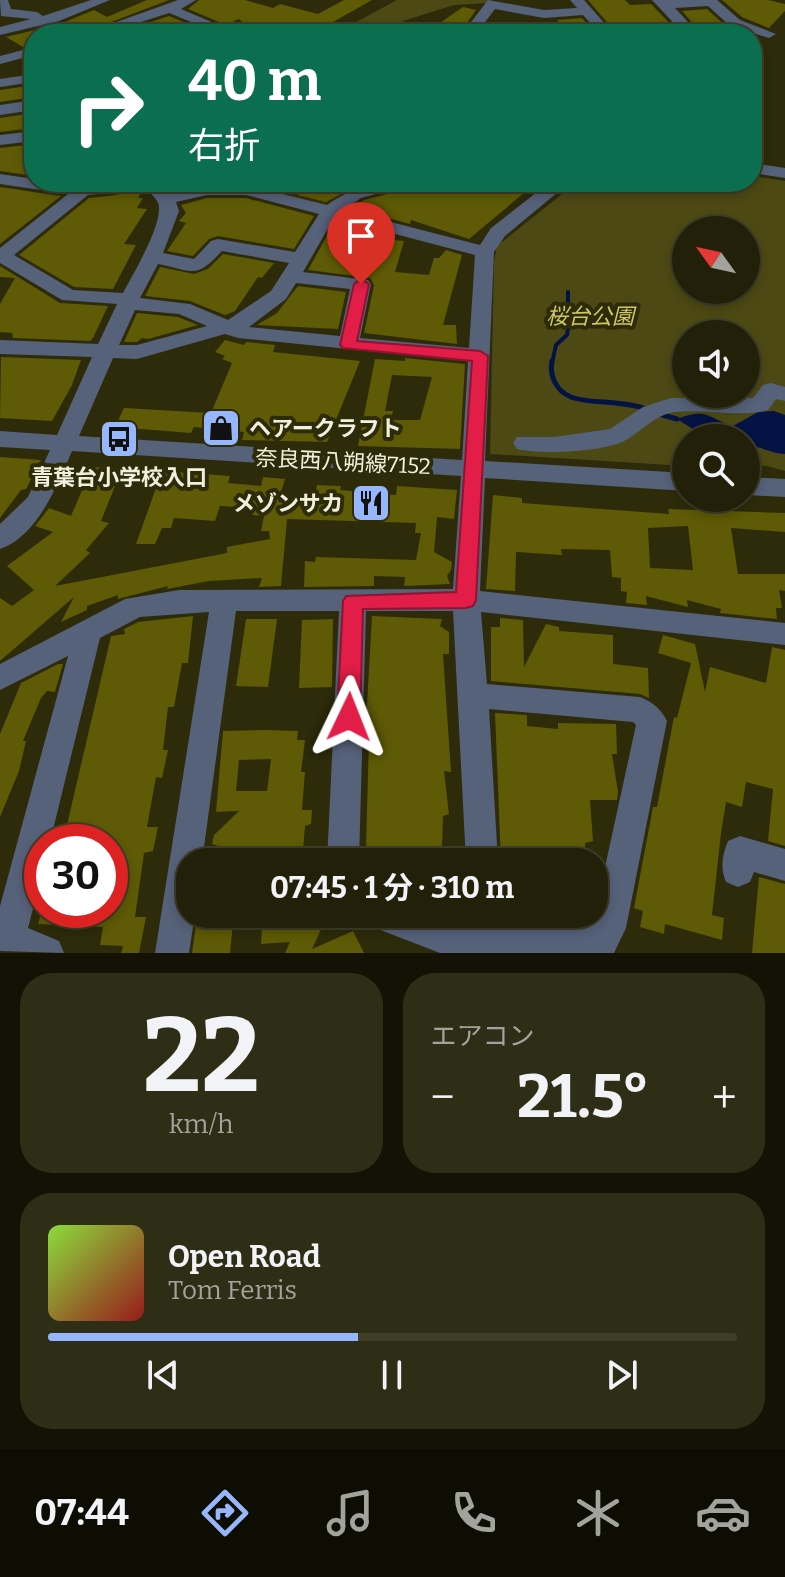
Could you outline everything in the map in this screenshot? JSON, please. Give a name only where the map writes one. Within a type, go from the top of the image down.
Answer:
[{"type":"street","points":[[105,24],[170,9],[189,0]]},
{"type":"street","points":[[5,2],[6,13],[21,17],[92,4],[130,24]]},
{"type":"street","points":[[662,3],[711,2],[738,24]]},
{"type":"street","points":[[477,24],[494,3],[544,14],[582,6],[598,24]]},
{"type":"street","points":[[662,3],[682,24]]},
{"type":"street","points":[[33,24],[92,4]]},
{"type":"street","points":[[170,9],[208,24]]},
{"type":"street","points":[[762,39],[785,23]]},
{"type":"street","points":[[0,31],[24,26]]},
{"type":"street","points":[[762,32],[769,34]]},
{"type":"street","points":[[0,60],[24,54]]},
{"type":"street","points":[[0,83],[24,79]]},
{"type":"street","points":[[0,110],[24,106]]},
{"type":"street","points":[[0,140],[24,137]]},
{"type":"street","points":[[762,170],[785,173]]},
{"type":"street","points":[[0,179],[24,182]]},
{"type":"street","points":[[81,192],[2,255],[69,296],[129,299],[135,304],[183,308],[238,332],[480,356]]},
{"type":"street","points":[[0,539],[38,502],[129,299],[152,257],[170,211],[166,199],[158,192]]},
{"type":"street","points":[[166,199],[203,192]]},
{"type":"street","points":[[254,192],[485,252]]},
{"type":"street","points":[[0,347],[105,353],[157,348],[241,323],[279,295],[329,212],[361,192]]},
{"type":"street","points":[[481,848],[466,600],[485,252],[498,232],[548,192]]},
{"type":"street","points":[[152,257],[198,266],[218,245],[361,284],[348,345]]},
{"type":"street","points":[[525,443],[554,445],[616,436],[640,418],[671,405],[744,407],[760,405],[771,390],[785,394]]},
{"type":"street","name":"奈良西八朔線7152","points":[[0,439],[672,481]]},
{"type":"street","points":[[760,487],[785,488]]},
{"type":"street","points":[[0,678],[135,607],[179,601],[466,600],[785,634]]},
{"type":"street","points":[[172,953],[224,601]]},
{"type":"street","points":[[344,848],[353,601]]},
{"type":"street","points":[[47,953],[5,935],[88,632]]},
{"type":"street","points":[[419,928],[486,953],[505,946],[600,943],[609,928],[652,721],[640,710],[474,695]]},
{"type":"street","points":[[740,853],[785,865]]},
{"type":"street","points":[[485,928],[486,953]]},
{"type":"shaded area","points":[[268,192],[353,192],[321,205]]},
{"type":"shaded area","points":[[774,411],[785,415],[785,454],[760,448],[760,424],[737,424],[758,412]]},
{"type":"shaded area","points":[[695,414],[707,415],[728,424],[685,424],[677,419]]},
{"type":"green space","points":[[397,0],[488,0],[487,3],[454,5],[403,21],[405,24],[352,24]]},
{"type":"green space","name":"桜台公園","points":[[762,178],[785,181],[785,471],[760,466],[760,424],[672,424],[672,465],[490,454],[494,262],[497,246],[564,192],[762,192]]},
{"type":"building","points":[[147,0],[169,0],[106,24],[60,24],[94,10],[107,17]]},
{"type":"building","points":[[199,0],[245,0],[273,8],[280,4],[318,14],[344,0],[372,0],[330,24],[245,24],[239,19],[224,24],[188,9]]},
{"type":"building","points":[[588,0],[651,4],[670,24],[608,24]]},
{"type":"building","points":[[722,0],[768,0],[785,4],[785,11],[769,28],[742,17]]},
{"type":"building","points":[[463,7],[476,10],[466,24],[438,24]]},
{"type":"building","points":[[707,9],[724,24],[693,24],[682,11]]},
{"type":"building","points":[[169,16],[188,24],[145,24]]},
{"type":"building","points":[[582,18],[587,24],[560,24],[557,20]]},
{"type":"building","points":[[24,33],[24,47],[23,47],[6,37]]},
{"type":"building","points":[[24,86],[24,98],[0,102],[0,90]]},
{"type":"building","points":[[24,114],[24,129],[0,132],[0,118]]},
{"type":"building","points":[[24,145],[24,175],[0,171],[0,148]]},
{"type":"building","points":[[0,187],[61,196],[0,244]]},
{"type":"building","points":[[141,192],[138,198],[143,198],[137,208],[147,209],[124,244],[136,245],[113,289],[74,287],[19,255],[89,198]]},
{"type":"building","points":[[297,192],[344,192],[326,202],[298,195]]},
{"type":"building","points":[[395,192],[525,192],[469,239],[411,220],[410,224],[352,208],[364,200]]},
{"type":"building","points":[[207,198],[246,198],[314,216],[294,249],[218,236],[209,239],[193,256],[167,251],[186,223],[179,221],[186,213],[181,205]]},
{"type":"building","points":[[328,234],[404,241],[395,272],[429,275],[434,258],[439,258],[446,250],[462,255],[443,325],[456,325],[457,344],[364,333],[374,285],[370,278],[308,270]]},
{"type":"building","points":[[223,254],[274,263],[262,278],[258,277],[235,311],[225,315],[190,301],[145,296],[160,267],[194,274],[208,269]]},
{"type":"building","points":[[0,266],[60,303],[108,306],[93,338],[90,341],[13,338],[12,333],[0,332],[0,304],[15,278],[0,277]]},
{"type":"building","points":[[298,286],[346,292],[338,329],[257,325],[277,313]]},
{"type":"building","points":[[137,313],[178,317],[198,325],[142,338],[137,342],[124,342]]},
{"type":"building","points":[[225,340],[244,345],[246,342],[275,345],[273,352],[360,361],[327,442],[242,440],[244,432],[194,427],[191,433],[115,427],[124,408],[211,413],[232,363],[215,352]]},
{"type":"building","points":[[1,357],[81,360],[72,385],[52,421],[0,418]]},
{"type":"building","points":[[405,358],[465,364],[460,449],[358,446],[375,359],[405,361]],"holes":[[[392,375],[432,377],[420,420],[391,420],[393,411],[385,411]]]},
{"type":"building","points":[[0,457],[41,460],[26,489],[21,490],[0,518]]},
{"type":"building","points":[[92,467],[122,469],[101,521],[109,523],[86,550],[90,553],[55,586],[227,553],[227,547],[270,539],[269,531],[261,531],[264,516],[252,515],[255,508],[220,506],[215,521],[174,518],[171,528],[162,528],[155,544],[136,544],[162,471],[230,476],[228,483],[261,486],[263,477],[285,479],[278,502],[313,505],[317,485],[396,495],[397,486],[457,490],[454,519],[437,517],[434,552],[452,562],[447,576],[450,584],[404,586],[405,577],[374,576],[374,586],[304,587],[305,561],[315,562],[316,557],[416,560],[421,533],[415,533],[416,523],[287,519],[281,586],[259,587],[262,578],[209,581],[167,589],[168,586],[118,599],[118,595],[87,606],[87,610],[61,622],[74,597],[0,661],[0,598],[12,606],[34,590],[7,566],[53,532],[35,526],[49,508],[71,516]]},
{"type":"building","points":[[493,495],[522,498],[522,503],[669,514],[668,509],[672,512],[785,513],[785,532],[731,528],[738,574],[785,574],[785,591],[779,590],[782,608],[776,608],[777,619],[720,613],[721,609],[687,600],[688,607],[646,596],[647,605],[626,603],[627,592],[621,591],[621,578],[612,577],[610,550],[561,549],[562,555],[516,552],[515,591],[486,589]],"holes":[[[688,526],[693,570],[650,568],[648,528]]]},
{"type":"building","points":[[193,616],[188,663],[182,663],[174,707],[168,707],[163,750],[168,750],[162,778],[156,777],[147,827],[158,827],[153,851],[144,853],[135,917],[146,917],[139,953],[121,953],[123,946],[100,945],[103,928],[128,928],[128,824],[67,824],[111,636],[125,634],[124,629],[138,622]]},
{"type":"building","points":[[372,616],[442,619],[440,626],[449,632],[449,654],[443,654],[451,772],[444,771],[449,814],[443,816],[442,848],[366,848],[369,740],[365,740]]},
{"type":"building","points":[[500,618],[523,620],[524,667],[546,624],[559,627],[559,631],[613,635],[613,664],[648,668],[649,698],[640,694],[491,681],[491,627],[500,627]]},
{"type":"building","points":[[246,619],[277,619],[268,687],[236,686]]},
{"type":"building","points":[[333,619],[332,687],[299,688],[302,620]]},
{"type":"building","points":[[663,635],[695,644],[705,692],[710,667],[766,683],[772,647],[785,650],[785,846],[768,841],[773,789],[746,782],[742,807],[726,802],[721,833],[712,915],[724,918],[722,940],[665,924],[664,934],[640,927],[643,911],[634,908],[653,807],[657,807],[674,717],[677,718],[691,663],[658,653]]},
{"type":"building","points":[[63,664],[55,692],[47,691],[41,698],[23,741],[26,741],[19,771],[0,817],[0,734],[21,683]]},
{"type":"building","points":[[495,713],[527,715],[527,726],[558,729],[558,723],[616,724],[617,754],[612,754],[617,800],[590,800],[593,841],[585,843],[585,848],[500,848]]},
{"type":"building","points":[[223,731],[298,731],[297,740],[305,740],[301,772],[305,772],[302,810],[312,810],[311,824],[305,826],[303,848],[218,848],[212,844],[214,835],[239,811],[216,812]],"holes":[[[271,759],[267,791],[236,791],[239,760]]]},
{"type":"building","points":[[759,877],[785,884],[785,953],[752,953]]},
{"type":"building","points":[[196,928],[233,928],[230,953],[192,953]]},
{"type":"building","points":[[262,928],[322,928],[312,949],[353,931],[364,953],[285,953],[290,942],[261,944]]},
{"type":"waterway","points":[[568,292],[568,326]]},
{"type":"waterway","points":[[552,363],[556,345],[567,335],[568,329]]},
{"type":"waterway","points":[[552,363],[555,382],[561,391],[571,397],[646,409]]},
{"type":"waterway","points":[[659,414],[677,419]]},
{"type":"place","name":"ヘアークラフト","points":[[221,428]]},
{"type":"place","name":"青葉台小学校入口","points":[[119,439]]},
{"type":"place","name":"メゾンサカ","points":[[371,503]]},
{"type":"route","points":[[349,717],[353,601],[466,600],[480,356],[348,345],[361,284]]}]
